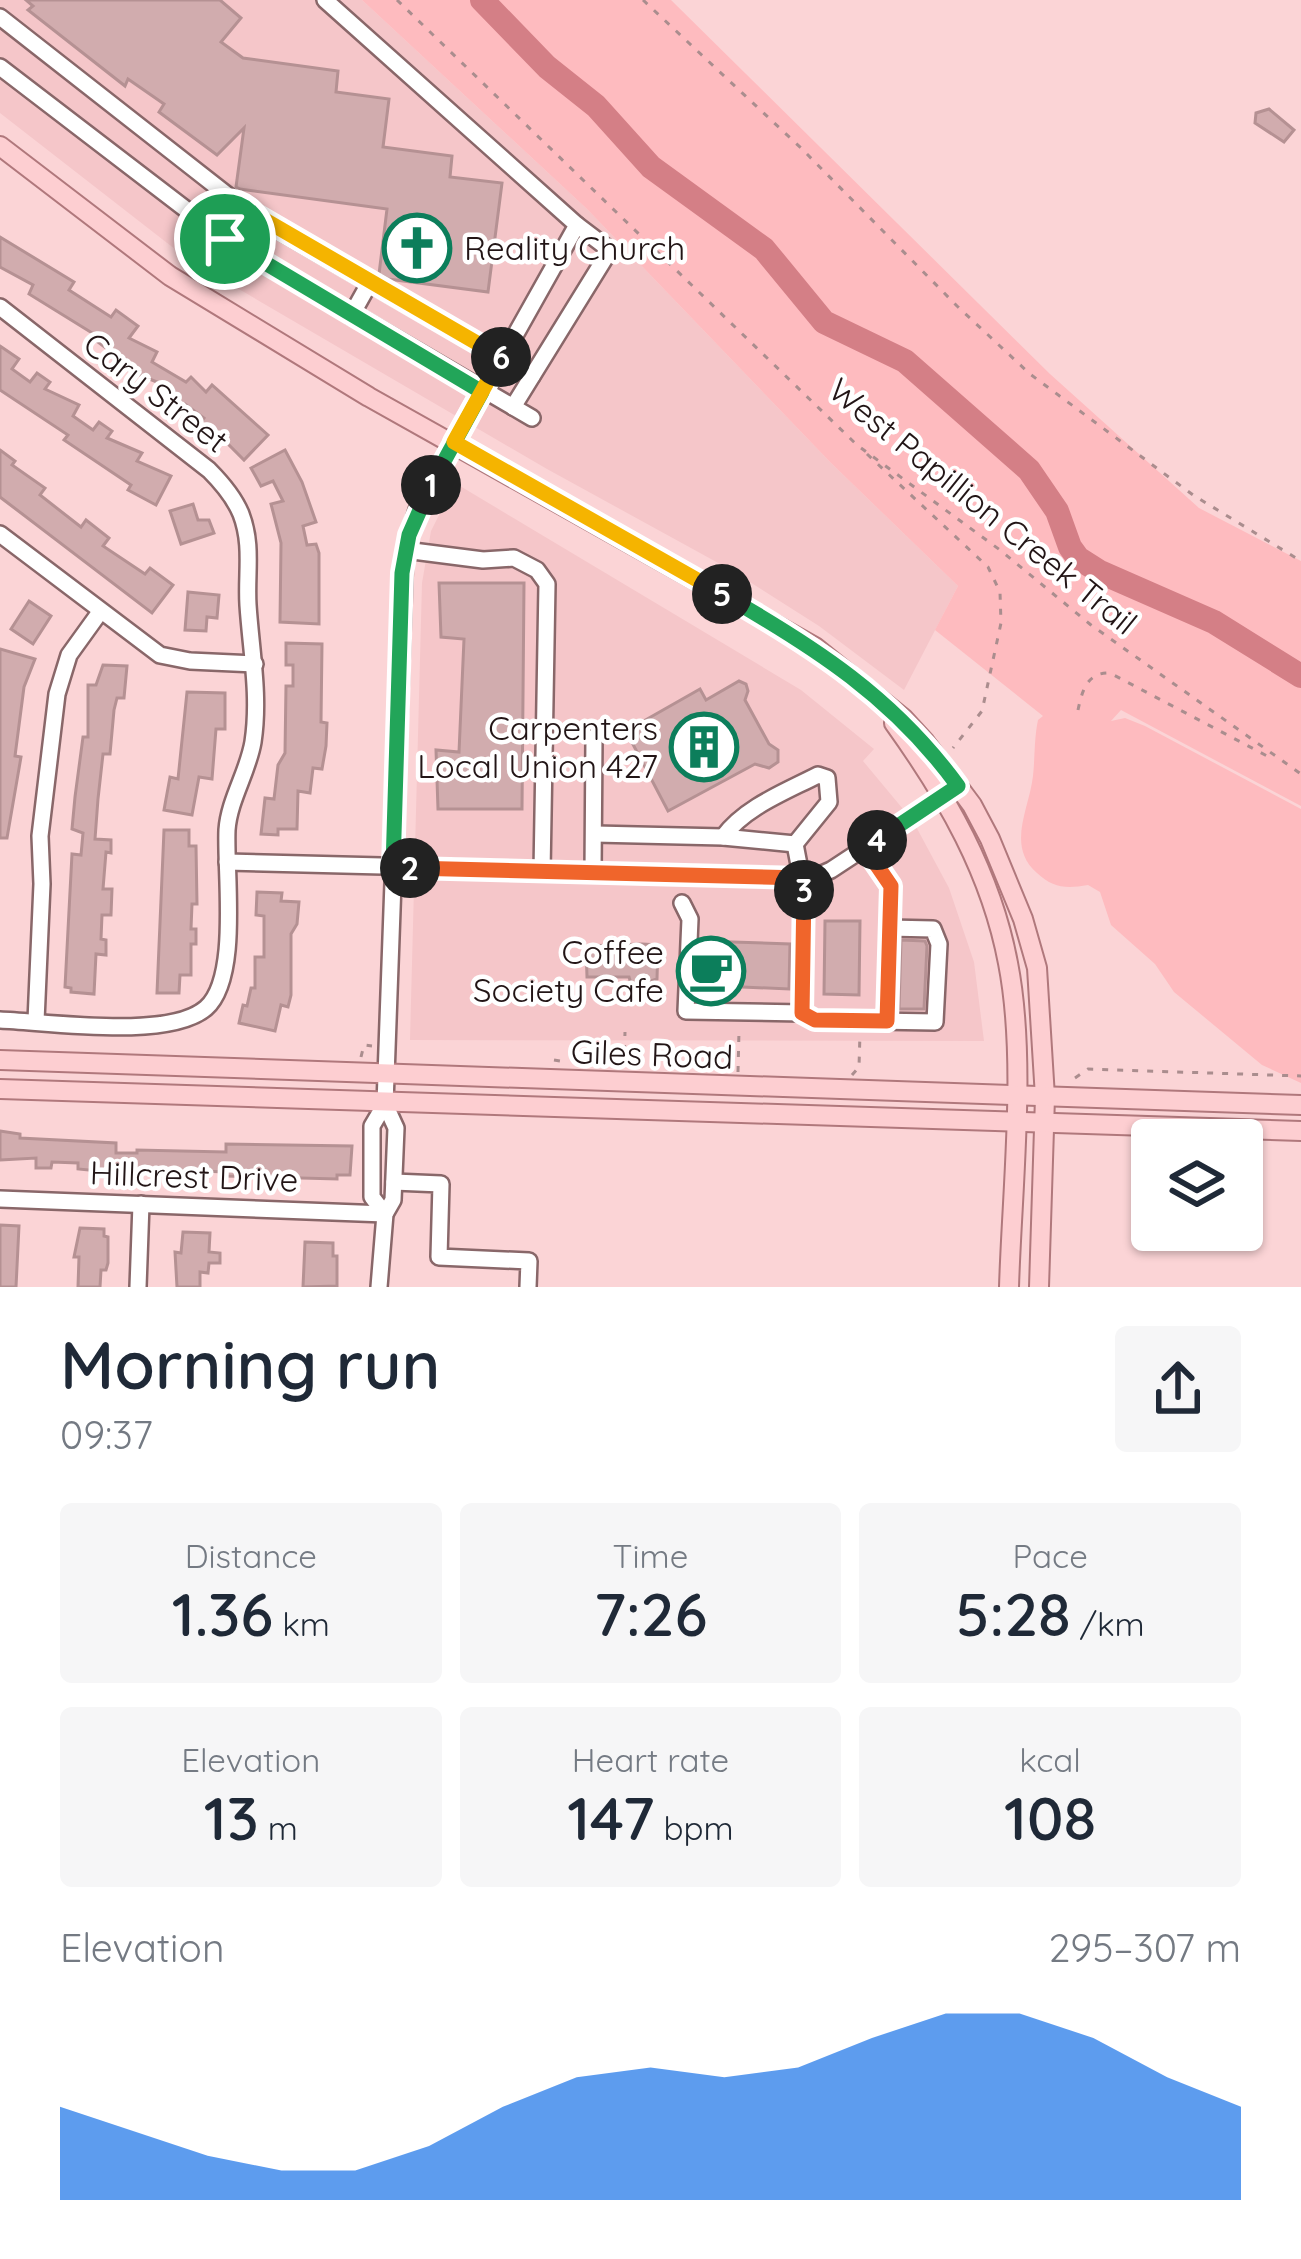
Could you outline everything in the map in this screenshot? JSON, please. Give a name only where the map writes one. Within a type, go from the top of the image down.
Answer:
[{"type":"main road","points":[[0,146],[170,277],[369,397],[815,647],[903,718],[940,760],[1001,933],[1014,1001],[1016,1096],[1009,1287]]},
{"type":"main road","points":[[874,694],[951,791],[972,805],[1006,873],[1037,968],[1045,1097],[1039,1287]]},
{"type":"main road","name":"Giles Road","points":[[0,1060],[1301,1105]]},
{"type":"main road","name":"Giles Road","points":[[0,1089],[1301,1131]]},
{"type":"street","points":[[325,0],[610,250],[513,407]]},
{"type":"street","points":[[0,17],[246,209],[532,376]]},
{"type":"street","points":[[0,67],[225,239],[532,418]]},
{"type":"street","points":[[225,239],[246,209]]},
{"type":"street","points":[[379,1287],[386,1214],[393,1200],[396,1128],[385,1104],[405,550],[417,510],[577,225]]},
{"type":"street","points":[[351,316],[370,282]]},
{"type":"street","name":"Cary Street","points":[[0,307],[209,470],[228,490],[241,514],[248,543],[255,664]]},
{"type":"street","points":[[0,534],[160,655],[190,662],[255,664],[253,744],[227,825],[225,974],[210,1005],[193,1018],[157,1027],[0,1020]]},
{"type":"street","points":[[405,550],[483,560],[514,558],[537,570],[547,584],[542,872]]},
{"type":"street","points":[[36,1022],[40,836],[57,694],[69,655],[100,612]]},
{"type":"street","points":[[593,736],[593,873]]},
{"type":"street","points":[[723,837],[733,823],[758,806],[818,775],[827,778],[829,802],[794,844]]},
{"type":"street","points":[[227,862],[803,878],[831,870],[951,791]]},
{"type":"street","points":[[595,834],[794,844]]},
{"type":"street","points":[[794,844],[803,878],[802,1013]]},
{"type":"street","points":[[865,848],[891,886],[887,1021]]},
{"type":"street","points":[[686,911],[686,1011],[935,1022],[939,944],[933,929],[889,928]]},
{"type":"street","points":[[385,1104],[372,1126],[372,1197],[386,1214]]},
{"type":"street","points":[[394,1182],[441,1184],[439,1257],[529,1261],[528,1287]]},
{"type":"street","name":"Hillcrest Drive","points":[[0,1199],[386,1214]]},
{"type":"street","points":[[138,1287],[141,1204]]},
{"type":"path","name":"West Papillion Creek Trail","points":[[397,0],[857,445],[1000,550],[1090,625],[1301,774]]},
{"type":"path","points":[[643,0],[1030,374],[1193,495],[1301,561]]},
{"type":"path","points":[[857,445],[988,567],[1000,592],[1001,623],[982,711],[940,760]]},
{"type":"path","points":[[1078,710],[1089,680],[1110,673],[1282,763]]},
{"type":"path","points":[[738,1074],[739,1031]]},
{"type":"path","points":[[849,1077],[862,1070],[860,1031]]},
{"type":"path","points":[[624,1070],[626,1032]]},
{"type":"path","points":[[1075,1078],[1088,1070],[1301,1076]]},
{"type":"shaded area","points":[[0,0],[362,0],[587,209],[831,463],[958,586],[904,690],[819,626],[731,570],[547,469],[189,260],[0,113]]},
{"type":"shaded area","points":[[362,0],[671,0],[1050,374],[1199,508],[1301,561],[1301,806],[1121,710],[1111,721],[1125,718],[1145,726],[1301,809],[1301,1083],[1262,1065],[1174,992],[1155,964],[1111,925],[1100,892],[1088,885],[1054,884],[1028,862],[1022,827],[1038,720],[1043,716],[935,630],[958,586],[831,463],[587,209]]},
{"type":"shaded area","points":[[455,483],[801,690],[874,749],[863,761],[913,821],[949,888],[974,962],[984,1041],[410,1040],[422,583],[431,531]]},
{"type":"building","points":[[26,0],[220,0],[241,18],[221,42],[243,58],[338,71],[336,92],[389,99],[383,147],[452,156],[450,177],[502,183],[488,292],[379,274],[387,209],[236,187],[244,128],[217,155],[159,112],[164,104],[128,79],[125,86],[28,10],[33,6]]},
{"type":"building","points":[[1269,109],[1294,130],[1284,142],[1255,123],[1256,113]]},
{"type":"building","points":[[0,237],[74,282],[69,290],[111,317],[116,310],[138,326],[129,338],[157,352],[152,362],[186,382],[191,377],[206,392],[212,385],[268,435],[244,460],[200,424],[204,418],[185,404],[182,408],[161,389],[164,385],[123,368],[126,363],[94,339],[97,336],[29,294],[33,285],[0,267]]},
{"type":"building","points":[[0,346],[19,359],[12,369],[30,382],[37,373],[50,382],[45,389],[79,405],[73,416],[93,430],[99,422],[112,431],[107,438],[142,453],[137,461],[171,476],[156,505],[128,490],[131,485],[64,440],[68,435],[0,390]]},
{"type":"building","points":[[0,450],[15,461],[12,465],[45,488],[40,495],[81,527],[86,520],[109,538],[103,546],[145,574],[150,568],[173,585],[152,613],[0,497]]},
{"type":"building","points":[[285,450],[316,522],[303,526],[307,545],[316,544],[319,553],[319,624],[280,622],[281,543],[271,504],[283,501],[273,481],[261,486],[251,468]]},
{"type":"building","points":[[193,504],[198,520],[209,520],[214,533],[181,544],[170,511]]},
{"type":"building","points":[[439,583],[524,583],[522,809],[438,809],[436,750],[459,752],[464,639],[441,637]]},
{"type":"building","points":[[188,592],[219,595],[217,618],[207,617],[206,631],[185,630]]},
{"type":"building","points":[[29,601],[51,616],[33,644],[11,629]]},
{"type":"building","points":[[286,643],[322,644],[321,722],[327,723],[326,746],[322,769],[313,768],[310,793],[298,791],[297,829],[261,834],[265,798],[274,799],[278,765],[285,753],[286,686],[293,686]]},
{"type":"building","points":[[0,649],[35,659],[24,687],[15,756],[21,757],[7,838],[0,838]]},
{"type":"building","points":[[103,665],[127,666],[124,698],[117,698],[114,710],[110,754],[103,754],[98,799],[95,839],[111,840],[103,889],[112,889],[111,915],[102,915],[106,955],[96,954],[94,994],[65,987],[72,854],[81,855],[83,833],[72,829],[83,737],[88,737],[88,685],[96,685]]},
{"type":"building","name":"Carpenters Local Union 427","points":[[739,681],[746,684],[745,700],[769,744],[778,750],[778,762],[769,768],[755,764],[668,811],[626,731],[700,689],[706,700]]},
{"type":"building","points":[[187,692],[225,693],[225,729],[216,729],[212,779],[199,777],[192,815],[164,810],[170,777],[178,779]]},
{"type":"building","points":[[164,830],[189,830],[189,846],[196,846],[197,904],[192,904],[191,929],[196,929],[196,944],[191,944],[191,975],[180,975],[179,993],[157,993]]},
{"type":"building","points":[[257,892],[282,893],[281,901],[299,902],[291,934],[291,995],[288,1007],[281,1005],[275,1031],[239,1023],[243,1005],[247,1006],[251,988],[255,988],[255,957],[264,957],[264,916],[256,915]]},
{"type":"building","points":[[825,921],[860,921],[859,995],[824,994]]},
{"type":"building","points":[[901,940],[925,941],[927,946],[924,1009],[899,1009]]},
{"type":"building","points":[[701,941],[790,944],[789,989],[699,985]]},
{"type":"building","points":[[658,945],[657,979],[644,983],[644,991],[633,990],[629,977],[587,977],[586,946]]},
{"type":"building","points":[[0,1131],[20,1134],[20,1138],[116,1143],[116,1153],[226,1152],[226,1144],[352,1146],[350,1175],[337,1175],[337,1179],[152,1169],[152,1173],[99,1171],[78,1169],[78,1163],[52,1162],[51,1168],[36,1168],[36,1158],[0,1160]]},
{"type":"building","points":[[0,1225],[19,1226],[16,1287],[0,1287]]},
{"type":"building","points":[[80,1228],[104,1229],[108,1237],[108,1263],[101,1270],[100,1287],[78,1287],[79,1257],[74,1257]]},
{"type":"building","points":[[183,1232],[210,1233],[209,1252],[220,1253],[220,1263],[209,1263],[208,1273],[200,1272],[200,1287],[177,1287],[175,1252],[181,1253]]},
{"type":"building","points":[[305,1242],[333,1243],[337,1286],[303,1287]]},
{"type":"waterway","points":[[482,0],[547,67],[596,106],[651,167],[764,249],[824,322],[905,361],[1029,470],[1057,511],[1078,558],[1214,622],[1301,676]]},
{"type":"place","name":"Reality Church","points":[[417,248]]},
{"type":"place","name":"Carpenters Local Union 427","points":[[704,747]]},
{"type":"place","name":"Coffee Society Cafe","points":[[711,971]]},
{"type":"route","points":[[225,239],[246,209],[502,358],[454,442],[815,647],[903,718],[925,742],[958,786],[865,848],[891,886],[887,1021],[815,1020],[802,1013],[803,878],[393,867],[405,550],[417,510],[454,442],[482,392],[225,239]]}]
